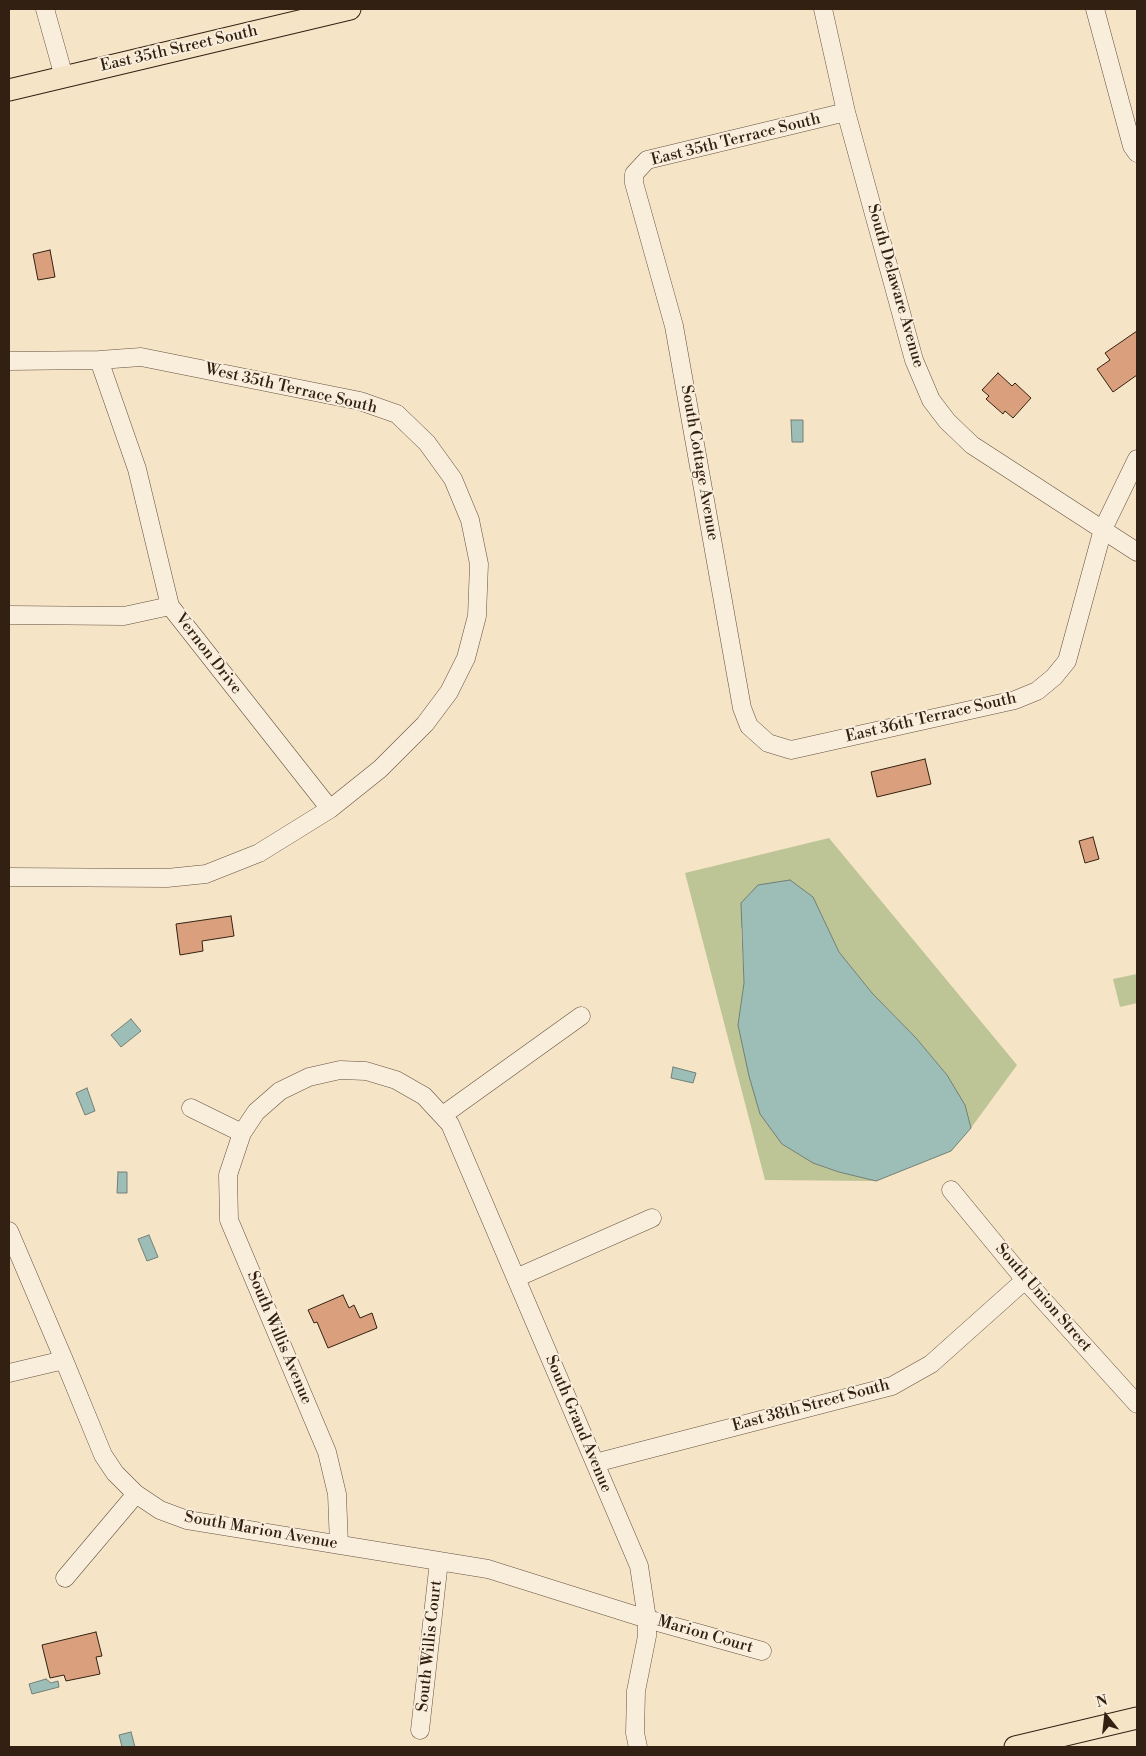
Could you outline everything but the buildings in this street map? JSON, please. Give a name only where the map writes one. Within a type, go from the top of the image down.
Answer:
[{"type":"main road","name":"East 35th Street South","points":[[9,90],[350,9]]},
{"type":"main road","points":[[1015,1747],[1137,1718]]},
{"type":"street","points":[[45,9],[64,77]]},
{"type":"street","name":"South Delaware Avenue","points":[[823,9],[846,112],[914,360],[931,400],[947,421],[972,445],[1137,552]]},
{"type":"street","points":[[1095,9],[1132,146],[1137,153]]},
{"type":"street","name":"East 35th Terrace South","points":[[634,178],[634,174],[647,160],[846,112]]},
{"type":"street","name":"South Cottage Avenue","points":[[634,178],[674,326],[742,708],[749,726],[768,743]]},
{"type":"street","name":"West 35th Terrace South","points":[[9,360],[99,360],[141,357],[360,401],[397,414],[427,443],[453,479],[470,520],[479,564],[477,616],[466,658],[450,692],[425,724],[380,769],[330,809],[259,854],[206,874],[167,878],[9,877]]},
{"type":"street","name":"Vernon Drive","points":[[99,360],[137,469],[170,606],[330,809]]},
{"type":"street","name":"East 36th Terrace South","points":[[768,743],[791,750],[1015,700],[1037,690],[1054,677],[1066,661],[1103,529],[1137,459]]},
{"type":"street","points":[[9,615],[124,616],[170,606]]},
{"type":"street","points":[[443,1115],[581,1016]]},
{"type":"street","name":"South Willis Avenue","points":[[339,1545],[337,1494],[327,1452],[229,1220],[228,1175],[242,1133],[256,1112],[280,1091],[309,1077],[340,1070],[366,1071],[396,1080],[424,1096],[443,1115]]},
{"type":"street","points":[[191,1108],[242,1133]]},
{"type":"street","name":"South Grand Avenue","points":[[443,1115],[450,1124],[639,1566],[647,1619],[647,1636],[636,1691],[635,1733],[638,1747]]},
{"type":"street","name":"South Union Street","points":[[951,1190],[1025,1280],[1137,1404]]},
{"type":"street","points":[[516,1278],[652,1218]]},
{"type":"street","name":"South Marion Avenue","points":[[9,1231],[103,1455],[115,1473],[136,1494],[160,1510],[187,1520],[488,1569],[647,1619]]},
{"type":"street","name":"East 38th Street South","points":[[595,1462],[892,1386],[931,1364],[1025,1280]]},
{"type":"street","points":[[9,1373],[64,1360]]},
{"type":"street","points":[[65,1578],[136,1494]]},
{"type":"street","name":"South Willis Court","points":[[420,1730],[439,1561]]},
{"type":"street","name":"Marion Court","points":[[647,1619],[762,1651]]},
{"type":"green space","points":[[829,838],[1017,1065],[971,1128],[964,1105],[947,1075],[916,1038],[872,993],[839,952],[813,897],[741,928],[744,983],[738,1025],[782,1144],[813,1163],[839,1172],[876,1181],[765,1180],[685,873]]},
{"type":"green space","points":[[1137,974],[1137,1003],[1120,1007],[1113,979]]},
{"type":"water","points":[[791,420],[803,420],[803,442],[792,442]]},
{"type":"water","points":[[790,880],[813,897],[839,952],[872,993],[916,1038],[947,1075],[965,1105],[971,1128],[951,1151],[876,1181],[839,1172],[813,1163],[782,1144],[760,1114],[749,1076],[738,1025],[744,983],[741,903],[758,885]]},
{"type":"water","points":[[131,1019],[141,1031],[121,1047],[111,1035]]},
{"type":"water","points":[[673,1067],[696,1073],[693,1083],[671,1078]]},
{"type":"water","points":[[87,1088],[95,1111],[85,1115],[76,1093]]},
{"type":"water","points":[[118,1172],[127,1172],[127,1193],[117,1193]]},
{"type":"water","points":[[149,1235],[158,1257],[147,1261],[138,1239]]},
{"type":"water","points":[[46,1679],[51,1683],[58,1681],[59,1687],[32,1694],[29,1684]]},
{"type":"water","points":[[131,1732],[135,1747],[122,1747],[119,1735]]}]
